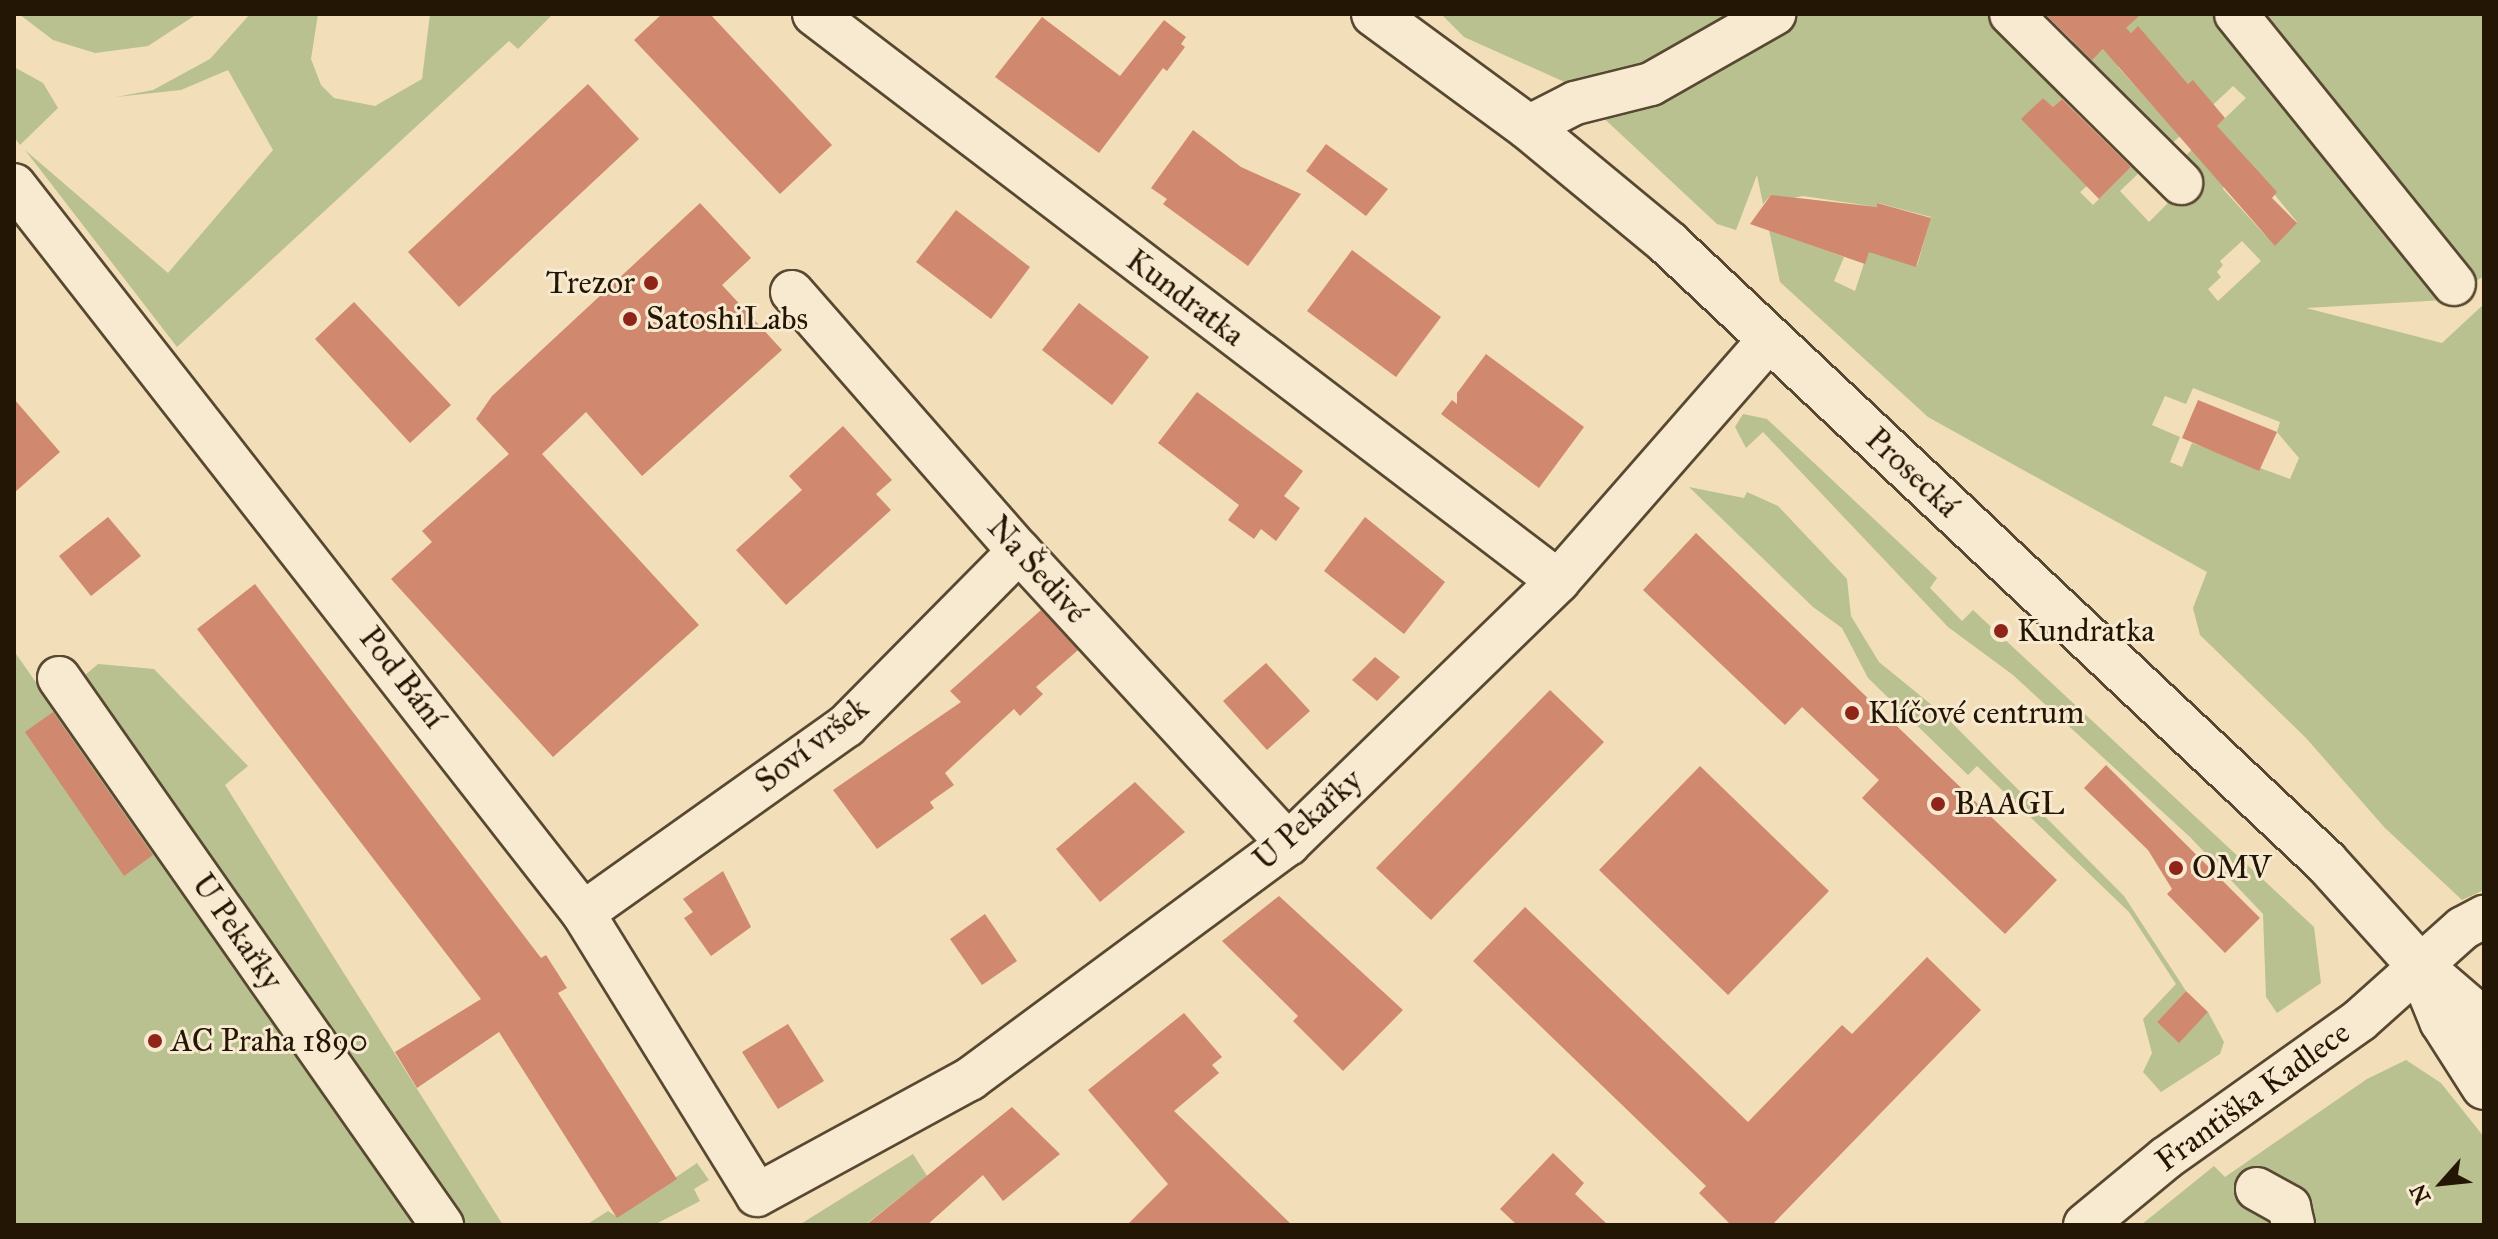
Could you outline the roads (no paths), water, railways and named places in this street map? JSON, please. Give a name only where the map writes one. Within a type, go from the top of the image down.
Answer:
[{"type":"main road","name":"Prosecká","points":[[1374,14],[1528,127],[1668,243],[2326,862],[2420,966],[2484,1021]]},
{"type":"main road","name":"Prosecká","points":[[2420,966],[2442,1021],[2484,1087]]},
{"type":"street","name":"Kundratka","points":[[814,14],[1558,581]]},
{"type":"street","points":[[1528,127],[1575,103],[1651,84],[1774,14]]},
{"type":"street","points":[[2011,14],[2181,183]]},
{"type":"street","points":[[2236,14],[2454,284]]},
{"type":"street","name":"Pod Bání","points":[[14,185],[583,913],[750,1210]]},
{"type":"street","name":"Na Šedivé","points":[[792,292],[1019,551],[1288,844]]},
{"type":"street","name":"U Pekařky","points":[[750,1210],[970,1079],[1288,844],[1558,581],[1770,339]]},
{"type":"street","name":"Soví vršek","points":[[583,913],[846,726],[1019,551]]},
{"type":"street","name":"U Pekařky","points":[[59,678],[442,1225]]},
{"type":"street","name":"Františka Kadlece","points":[[2085,1225],[2166,1158],[2360,1020],[2420,966],[2484,917]]},
{"type":"street","points":[[2257,1189],[2289,1207],[2293,1225]]},
{"type":"place","name":"Trezor","points":[[651,283]]},
{"type":"place","name":"SatoshiLabs","points":[[630,319]]},
{"type":"place","name":"Kundratka","points":[[2001,631]]},
{"type":"place","name":"Klíčové centrum","points":[[1852,713]]},
{"type":"place","name":"BAAGL","points":[[1938,804]]},
{"type":"place","name":"OMV","points":[[2176,868]]},
{"type":"place","name":"AC Praha 1890","points":[[155,1041]]}]
